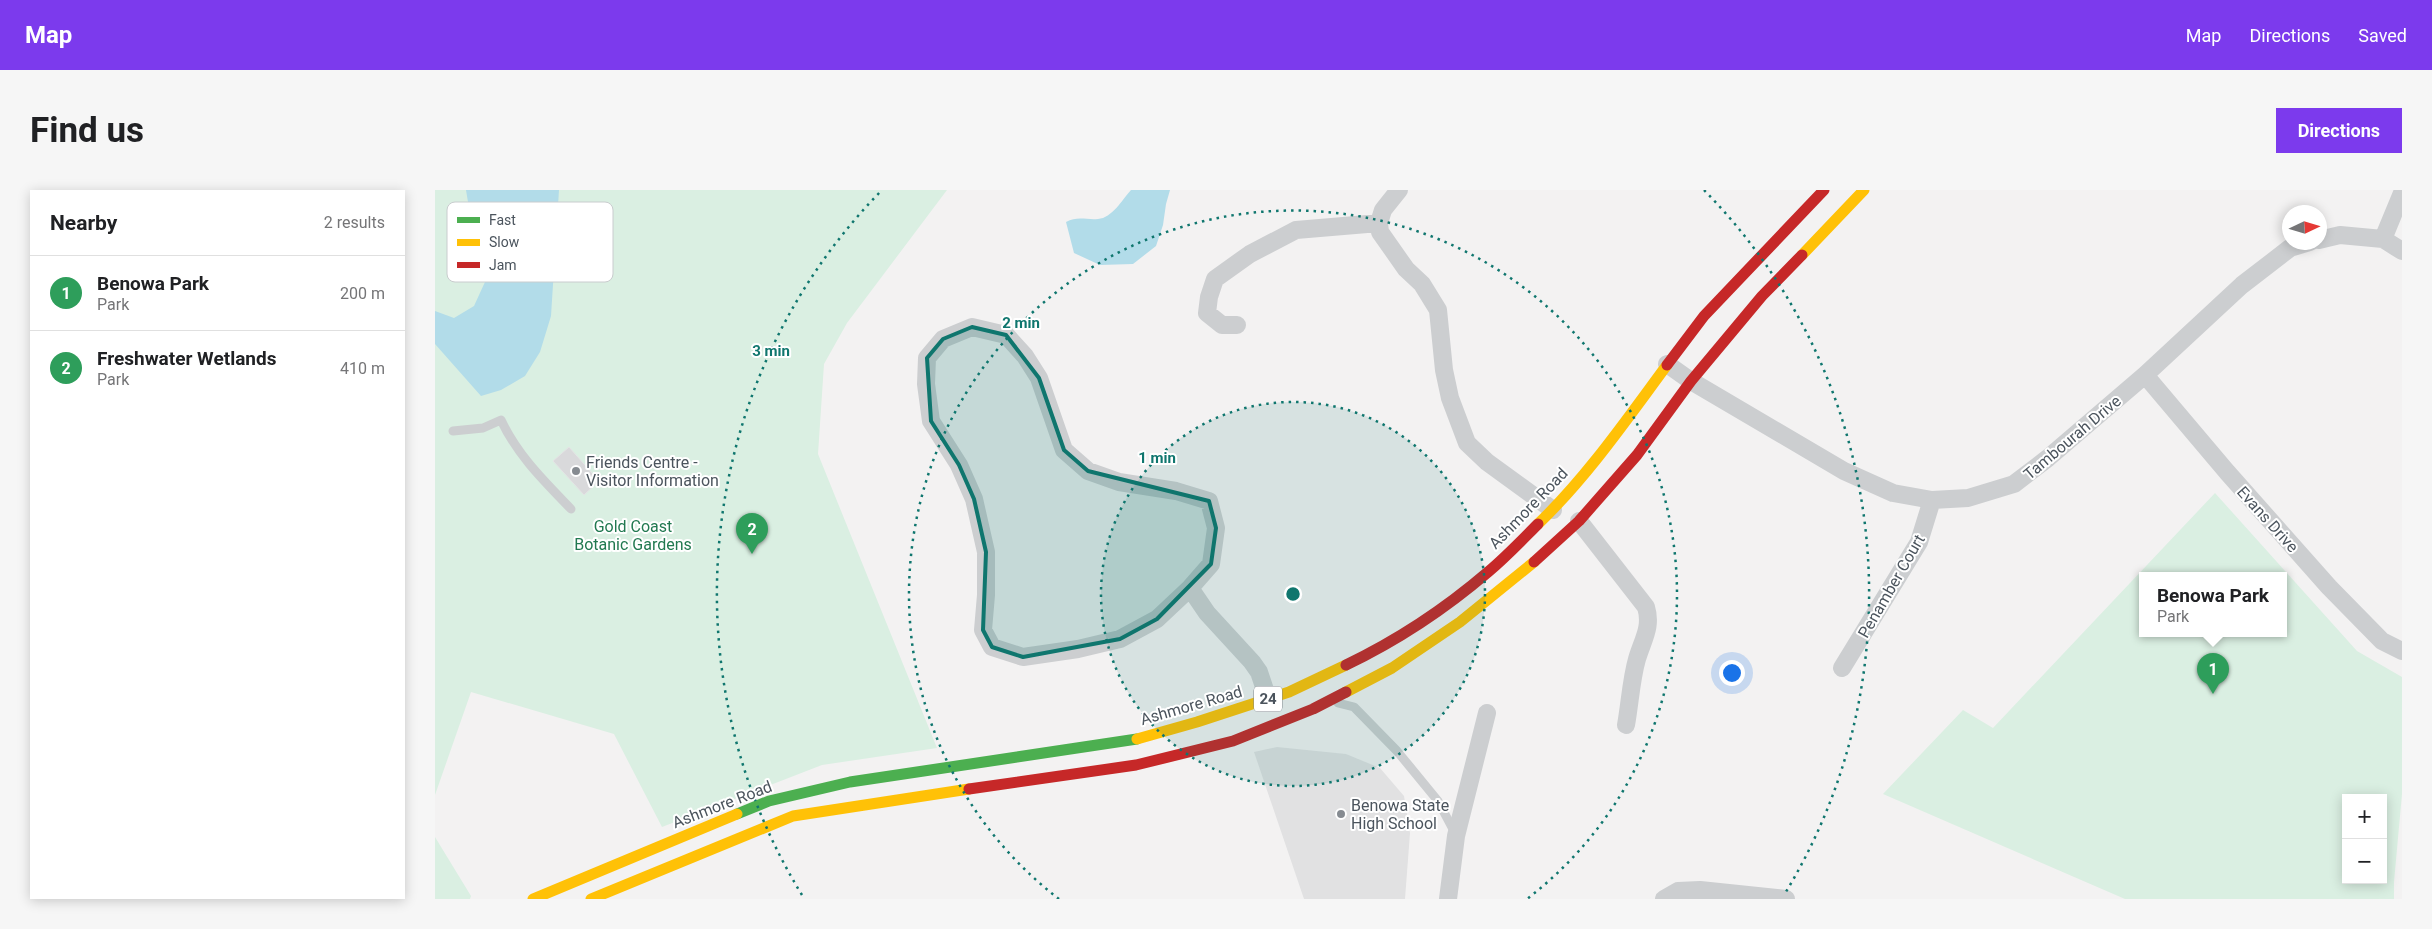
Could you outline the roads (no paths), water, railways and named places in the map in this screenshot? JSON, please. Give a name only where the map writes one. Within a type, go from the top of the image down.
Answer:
[{"type":"main road","name":"Ashmore Road","points":[[533,899],[769,801],[850,782],[1132,740],[1197,722],[1289,692],[1361,658],[1432,614],[1487,572],[1553,510],[1609,442],[1667,364],[1741,275],[1824,190]]},
{"type":"main road","name":"24","points":[[591,899],[793,816],[847,806],[1135,765],[1233,741],[1329,701],[1392,668],[1460,622],[1546,552],[1579,521],[1637,455],[1691,381],[1768,290],[1864,190]]},
{"type":"street","points":[[1399,190],[1383,210],[1379,223],[1380,232],[1406,269],[1422,284],[1438,310],[1450,398],[1467,443],[1487,462],[1553,510]]},
{"type":"street","points":[[2383,238],[2402,193]]},
{"type":"street","points":[[1237,325],[1222,325],[1207,313],[1209,297],[1215,279],[1232,266],[1296,230],[1379,223]]},
{"type":"street","points":[[2327,238],[2340,235],[2383,238],[2402,250]]},
{"type":"street","name":"Tambourah Drive","points":[[1667,364],[1691,381],[1844,471],[1893,493],[1933,500],[1968,498],[2014,484],[2048,458],[2145,375],[2242,286],[2287,250]]},
{"type":"street","points":[[972,327],[1006,335],[1025,356],[1039,378],[1064,450],[1088,471],[1119,482],[1175,491],[1209,501],[1216,528],[1211,564],[1190,588],[1157,619],[1120,639],[1078,649],[1023,657],[992,647],[983,630],[986,595],[986,552],[974,500],[959,465],[931,421],[926,384],[927,358],[943,340],[972,327]]},
{"type":"street","name":"Evans Drive","points":[[2145,375],[2227,472],[2329,587],[2382,641],[2402,651]]},
{"type":"street","name":"Penamber Court","points":[[1842,668],[1919,542],[1933,500]]},
{"type":"street","points":[[1579,521],[1645,607],[1649,619],[1647,634],[1637,659],[1626,725]]},
{"type":"street","points":[[1190,588],[1207,612],[1253,662],[1259,672],[1268,699]]},
{"type":"street","points":[[1448,899],[1457,836],[1487,713]]},
{"type":"street","points":[[1664,899],[1678,891],[1700,890],[1785,899]]},
{"type":"lane","points":[[453,431],[483,428],[501,420],[511,443],[529,466],[571,509]]},
{"type":"lane","points":[[1329,701],[1354,708],[1397,750],[1438,801],[1457,836]]},
{"type":"water","points":[[466,190],[559,190],[558,202],[468,202]]},
{"type":"water","points":[[1131,190],[1170,190],[1163,225],[1156,246],[1133,264],[1100,265],[1074,253],[1066,222],[1078,219],[1103,218],[1112,212]]},
{"type":"water","points":[[485,282],[553,282],[551,316],[540,352],[525,376],[501,390],[481,396],[435,344],[435,311],[454,318],[474,306]]},
{"type":"place","name":"Friends Centre - Visitor Information","points":[[576,471]]},
{"type":"place","name":"Freshwater Wetlands","points":[[752,554]]},
{"type":"place","name":"Benowa Park","points":[[2213,694]]},
{"type":"place","name":"Benowa State High School","points":[[1341,814]]},
{"type":"park label","name":"Gold Coast Botanic Gardens","points":[[633,535]]}]
